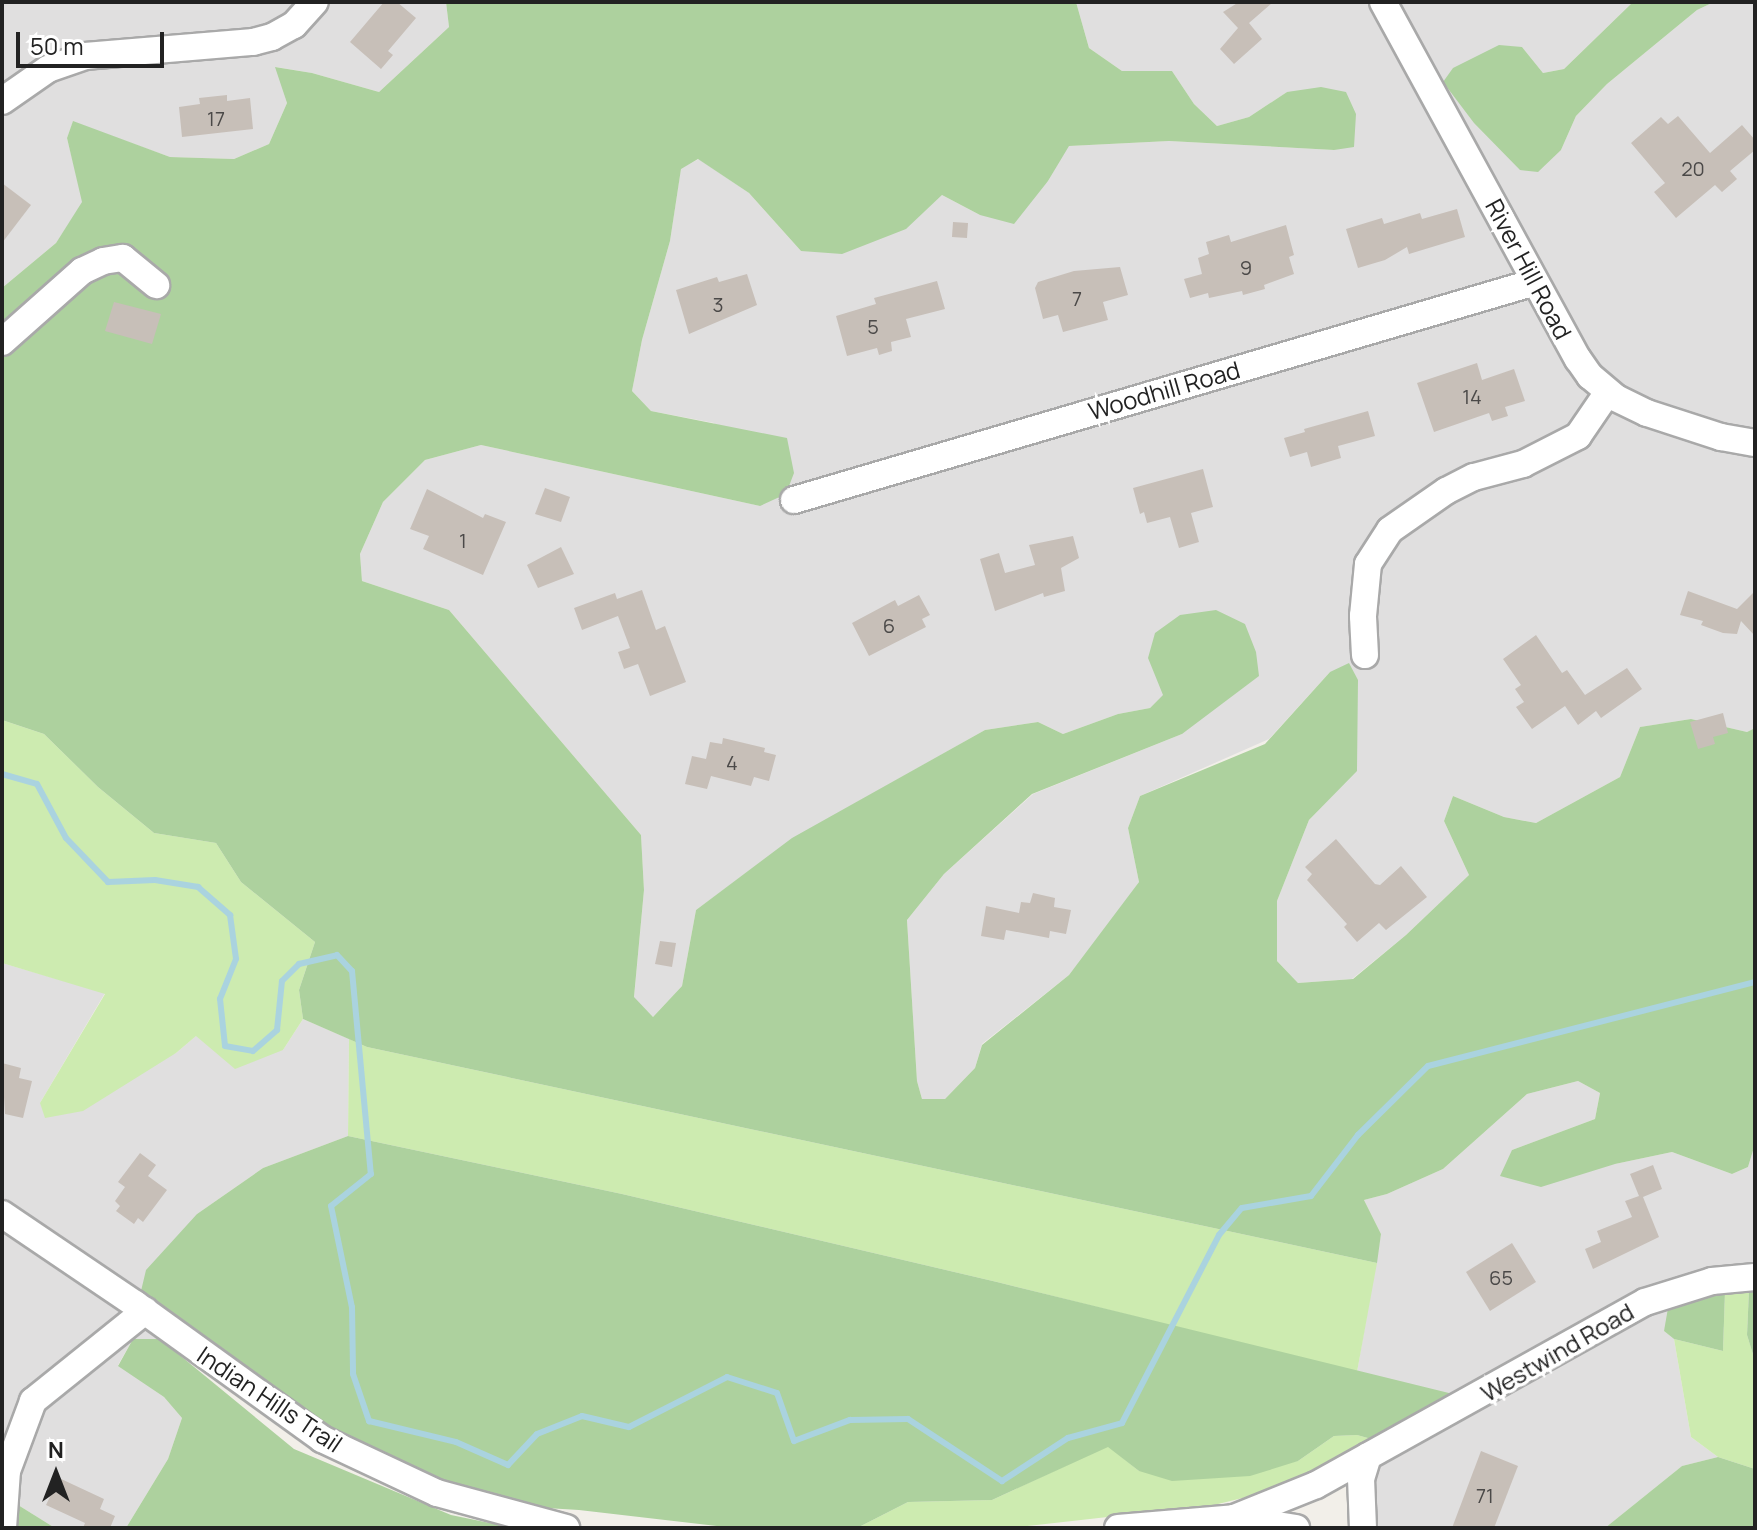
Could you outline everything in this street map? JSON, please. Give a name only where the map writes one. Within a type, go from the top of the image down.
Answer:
[{"type":"street","points":[[2,101],[48,69],[85,56],[253,42],[272,37],[294,25],[315,2]]},
{"type":"street","name":"River Hill Road","points":[[1383,2],[1578,359],[1608,392],[1647,413],[1755,443]]},
{"type":"street","points":[[2,342],[82,271],[103,261],[123,258],[156,285]]},
{"type":"street","name":"Woodhill Road","points":[[794,500],[1535,282]]},
{"type":"street","points":[[1365,655],[1363,616],[1368,564],[1390,530],[1446,491],[1474,477],[1523,464],[1578,436],[1608,392]]},
{"type":"street","name":"Indian Hills Trail","points":[[2,1214],[145,1311],[275,1409],[348,1452],[437,1493],[566,1528]]},
{"type":"street","name":"Westwind Road","points":[[1234,1518],[1316,1485],[1645,1302],[1712,1281],[1755,1277]]},
{"type":"street","points":[[3,1528],[7,1471],[33,1401],[145,1311]]},
{"type":"street","points":[[1363,1528],[1361,1479],[1368,1456]]},
{"type":"street","points":[[1118,1528],[1234,1518],[1296,1528]]},
{"type":"shaded area","points":[[2,2],[446,2],[449,27],[379,92],[312,73],[276,67],[287,103],[269,144],[234,159],[170,157],[73,122],[67,138],[83,202],[56,243],[2,288]]},
{"type":"shaded area","points":[[1076,2],[1633,2],[1564,69],[1543,73],[1522,47],[1561,150],[1576,116],[1607,84],[1697,10],[1714,2],[1755,2],[1755,728],[1747,732],[1691,719],[1640,727],[1620,777],[1536,823],[1504,817],[1453,796],[1444,821],[1469,875],[1406,935],[1352,979],[1298,983],[1277,961],[1277,901],[1309,820],[1357,770],[1330,672],[1269,739],[1140,796],[1128,828],[1139,882],[1105,930],[1069,975],[982,1044],[975,1068],[945,1099],[922,1099],[917,1081],[907,920],[944,874],[1033,794],[1182,734],[1148,658],[1164,695],[1150,708],[1118,714],[1063,734],[1038,722],[985,730],[792,839],[696,910],[682,986],[653,1017],[634,998],[644,890],[641,835],[449,610],[362,581],[360,554],[383,502],[425,460],[481,445],[760,506],[714,423],[651,411],[632,391],[642,340],[670,241],[681,168],[699,159],[749,193],[801,251],[906,228],[942,195],[980,215],[1048,181],[1068,146],[1169,141],[1334,150],[1287,92],[1249,117],[1217,126],[1194,104],[1172,71],[1122,71],[1089,48]]},
{"type":"shaded area","points":[[2,963],[105,993],[40,1103],[176,1053],[197,1035],[283,1050],[303,1019],[349,1039],[348,1136],[263,1168],[197,1214],[174,1319],[160,1339],[133,1339],[118,1365],[164,1397],[182,1418],[168,1459],[126,1528],[55,1528],[2,1495]]},
{"type":"shaded area","points":[[1578,1081],[1600,1093],[1595,1119],[1512,1150],[1615,1164],[1672,1152],[1732,1174],[1748,1167],[1755,1144],[1755,1290],[1725,1292],[1664,1331],[1674,1339],[1691,1437],[1718,1457],[1682,1466],[1605,1528],[1379,1528],[1376,1519],[1375,1440],[1357,1372],[1381,1234],[1364,1200],[1387,1194],[1443,1169],[1527,1094]]},
{"type":"green space","points":[[446,2],[1076,2],[1089,48],[1122,71],[1172,71],[1194,104],[1217,126],[1249,117],[1287,92],[1321,87],[1346,92],[1356,114],[1354,147],[1334,150],[1169,141],[1069,146],[1048,181],[1014,224],[980,215],[942,195],[906,229],[842,254],[801,251],[749,193],[698,159],[681,169],[670,241],[642,340],[632,391],[651,411],[787,438],[794,473],[786,494],[760,506],[481,445],[425,460],[383,502],[360,554],[362,581],[449,610],[641,835],[644,890],[634,997],[653,1017],[682,986],[696,910],[792,838],[985,730],[1038,722],[1063,734],[1118,714],[1150,708],[1163,695],[1148,658],[1155,633],[1180,615],[1216,610],[1245,624],[1256,652],[1259,676],[1182,734],[1032,794],[944,874],[907,920],[917,1081],[922,1099],[945,1099],[975,1068],[982,1045],[1069,975],[1139,882],[1128,828],[1140,796],[1265,744],[1330,672],[1349,663],[1358,680],[1357,771],[1309,820],[1277,901],[1277,961],[1298,983],[1353,979],[1406,935],[1469,875],[1444,821],[1453,796],[1504,817],[1536,823],[1620,777],[1640,727],[1691,719],[1747,732],[1755,728],[1755,1144],[1748,1167],[1732,1174],[1672,1152],[1615,1164],[1541,1187],[1500,1176],[1512,1150],[1595,1119],[1600,1093],[1578,1081],[1527,1094],[1443,1169],[1387,1194],[1364,1200],[1381,1234],[1377,1263],[367,1047],[303,1019],[299,990],[315,942],[241,882],[216,843],[154,833],[98,787],[44,734],[2,720],[2,288],[56,243],[82,202],[67,138],[73,121],[170,157],[234,159],[269,144],[287,103],[275,67],[312,73],[379,92],[449,27]]},
{"type":"green space","points":[[1633,2],[1714,2],[1697,10],[1607,84],[1576,116],[1561,150],[1538,172],[1520,170],[1474,123],[1443,82],[1453,68],[1499,45],[1522,47],[1543,73],[1564,69]]},
{"type":"green space","points":[[2,720],[44,734],[98,787],[154,833],[216,843],[241,882],[315,942],[299,990],[303,1019],[283,1050],[235,1069],[196,1036],[176,1053],[83,1111],[45,1118],[40,1103],[105,994],[2,963]]},
{"type":"green space","points":[[349,1039],[367,1047],[1377,1263],[1357,1372],[997,1282],[622,1194],[348,1136]]},
{"type":"green space","points":[[348,1136],[622,1194],[1453,1394],[1375,1440],[1357,1435],[1334,1436],[1298,1461],[1250,1476],[1172,1481],[1139,1471],[1108,1447],[992,1500],[908,1502],[857,1528],[734,1528],[579,1510],[513,1506],[437,1480],[364,1448],[317,1420],[180,1324],[141,1291],[146,1270],[197,1214],[263,1168]]},
{"type":"green space","points":[[1749,1290],[1747,1335],[1755,1361],[1755,1469],[1718,1457],[1691,1437],[1674,1339],[1723,1351],[1725,1292]]},
{"type":"green space","points":[[1749,1290],[1755,1290],[1755,1361],[1747,1335]]},
{"type":"green space","points":[[1725,1292],[1723,1351],[1674,1339],[1664,1331],[1668,1308],[1680,1298]]},
{"type":"green space","points":[[133,1339],[160,1339],[294,1449],[451,1515],[514,1528],[126,1528],[168,1459],[182,1418],[164,1397],[118,1366]]},
{"type":"green space","points":[[1357,1435],[1375,1440],[1358,1451],[1267,1492],[1214,1505],[1010,1528],[857,1528],[908,1502],[992,1500],[1108,1446],[1139,1471],[1298,1461],[1334,1436]]},
{"type":"green space","points":[[1718,1457],[1755,1469],[1755,1528],[1605,1528],[1682,1466]]},
{"type":"green space","points":[[2,1495],[55,1528],[2,1528]]},
{"type":"building","points":[[384,2],[397,2],[416,18],[388,51],[393,55],[381,69],[350,42]]},
{"type":"building","points":[[1239,2],[1273,2],[1249,23],[1262,39],[1234,64],[1220,49],[1238,28],[1223,12]]},
{"type":"building","points":[[227,95],[227,101],[250,98],[253,129],[182,137],[179,107],[200,104],[199,98]]},
{"type":"building","points":[[1678,116],[1710,153],[1742,125],[1755,140],[1755,150],[1730,171],[1737,179],[1722,192],[1715,185],[1676,218],[1654,192],[1665,183],[1631,143],[1661,117],[1668,124]]},
{"type":"building","points":[[2,183],[31,205],[2,243]]},
{"type":"building","points":[[1457,209],[1465,237],[1409,254],[1407,247],[1385,260],[1358,268],[1346,229],[1382,218],[1384,224],[1420,213],[1422,219]]},
{"type":"building","points":[[953,222],[968,223],[967,238],[952,237]]},
{"type":"building","points":[[1286,225],[1294,255],[1289,257],[1294,274],[1264,285],[1265,289],[1243,295],[1242,291],[1209,298],[1208,293],[1190,298],[1184,279],[1202,274],[1198,258],[1209,254],[1206,242],[1229,235],[1231,242]]},
{"type":"building","points":[[1120,267],[1128,295],[1103,302],[1108,320],[1063,332],[1058,315],[1043,319],[1035,288],[1038,282],[1074,271]]},
{"type":"building","points":[[747,274],[757,305],[689,334],[676,290],[717,277],[719,282]]},
{"type":"building","points":[[937,281],[945,309],[906,319],[911,337],[891,342],[892,351],[879,355],[877,348],[847,356],[836,316],[876,304],[874,298]]},
{"type":"building","points":[[114,302],[161,314],[152,344],[105,331]]},
{"type":"building","points":[[1477,363],[1482,380],[1514,369],[1525,401],[1505,407],[1508,416],[1492,421],[1489,413],[1434,432],[1417,383]]},
{"type":"building","points":[[1368,411],[1375,436],[1338,446],[1341,458],[1311,467],[1307,452],[1290,457],[1284,438],[1305,432],[1304,429]]},
{"type":"building","points":[[1203,469],[1213,507],[1191,513],[1199,542],[1179,548],[1170,517],[1147,523],[1144,512],[1140,514],[1133,488]]},
{"type":"building","points":[[545,488],[570,497],[561,522],[535,514]]},
{"type":"building","points":[[427,489],[483,518],[485,514],[506,522],[483,575],[423,549],[429,536],[410,529]]},
{"type":"building","points":[[1073,536],[1079,558],[1061,568],[1065,591],[1044,597],[1043,593],[995,611],[980,559],[999,553],[1005,573],[1035,565],[1029,545]]},
{"type":"building","points":[[561,547],[574,574],[538,588],[527,565]]},
{"type":"building","points":[[642,590],[656,630],[665,626],[686,682],[650,696],[638,664],[624,669],[618,652],[630,648],[618,616],[582,630],[574,608],[615,593],[617,599]]},
{"type":"building","points":[[1688,591],[1737,609],[1755,591],[1755,636],[1741,621],[1737,634],[1723,633],[1701,625],[1703,621],[1680,615]]},
{"type":"building","points":[[919,595],[930,615],[922,619],[926,627],[869,656],[852,623],[895,600],[898,606]]},
{"type":"building","points":[[1536,635],[1562,673],[1567,670],[1585,695],[1627,668],[1642,689],[1601,718],[1596,711],[1578,725],[1565,706],[1532,729],[1516,707],[1524,702],[1515,689],[1521,685],[1503,659]]},
{"type":"building","points":[[1723,713],[1728,733],[1713,737],[1715,744],[1698,749],[1690,722]]},
{"type":"building","points":[[723,738],[765,748],[764,752],[776,755],[769,781],[754,777],[751,786],[711,776],[707,789],[685,784],[692,756],[706,759],[710,742],[722,744]]},
{"type":"building","points":[[1336,839],[1375,884],[1380,885],[1401,866],[1427,897],[1386,930],[1379,923],[1357,942],[1344,927],[1347,924],[1307,880],[1312,874],[1305,867]]},
{"type":"building","points":[[1033,893],[1055,898],[1054,907],[1071,910],[1066,934],[1050,931],[1049,938],[1006,930],[1004,940],[981,936],[986,906],[1019,913],[1021,902],[1030,903]]},
{"type":"building","points":[[660,941],[676,943],[672,967],[655,964]]},
{"type":"building","points":[[2,1063],[21,1068],[19,1078],[32,1081],[23,1118],[5,1114]]},
{"type":"building","points":[[140,1153],[156,1165],[148,1176],[167,1190],[143,1222],[138,1218],[134,1224],[116,1211],[120,1206],[115,1201],[125,1187],[118,1182]]},
{"type":"building","points":[[1653,1165],[1662,1189],[1643,1197],[1659,1237],[1593,1269],[1585,1249],[1601,1242],[1597,1231],[1632,1217],[1625,1201],[1639,1196],[1630,1174]]},
{"type":"building","points":[[1512,1243],[1536,1282],[1490,1311],[1466,1272]]},
{"type":"building","points":[[1481,1451],[1518,1466],[1494,1528],[1452,1528]]},
{"type":"building","points":[[59,1478],[104,1499],[100,1509],[115,1516],[110,1528],[83,1528],[85,1523],[46,1505]]},
{"type":"waterway","points":[[2,774],[37,784],[66,838],[108,882],[155,880],[198,887],[230,915],[236,959],[220,999],[225,1046],[253,1051],[277,1030],[282,981],[299,964],[337,955],[352,971],[371,1174],[331,1206],[352,1307],[353,1374],[369,1421],[456,1442],[508,1465],[537,1434],[582,1416],[629,1427],[727,1377],[777,1393],[794,1441],[850,1420],[908,1419],[1002,1481],[1068,1438],[1122,1423],[1219,1235],[1242,1208],[1311,1196],[1358,1135],[1428,1066],[1755,982]]}]
